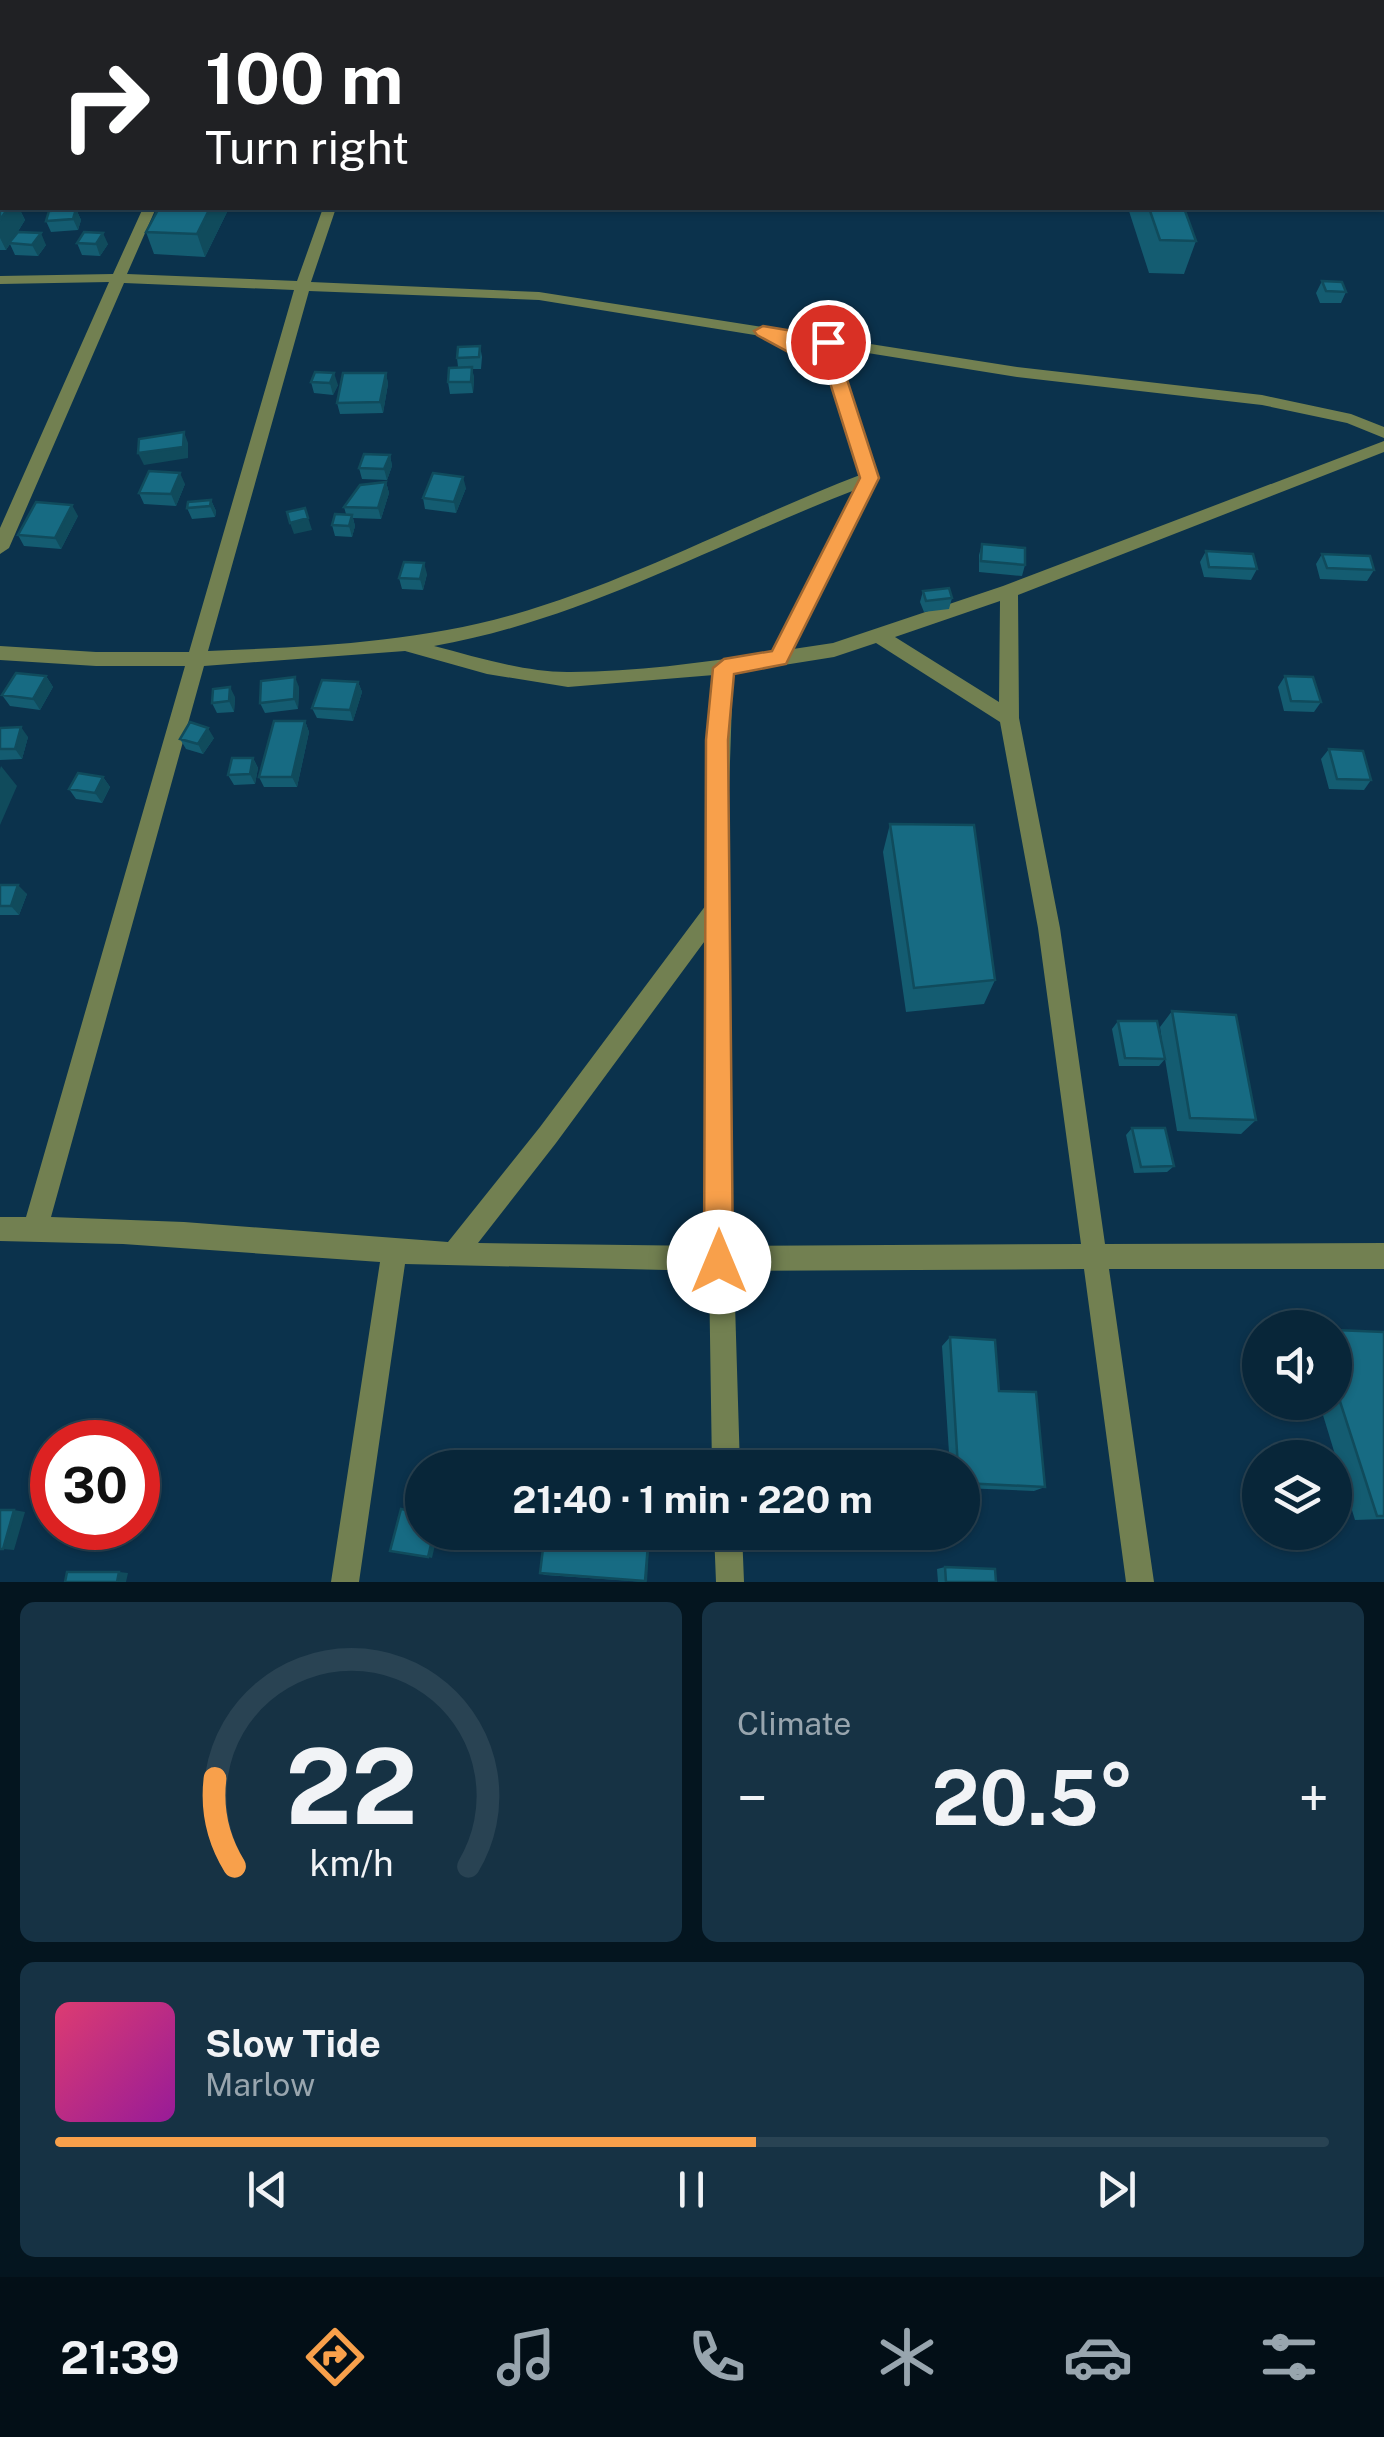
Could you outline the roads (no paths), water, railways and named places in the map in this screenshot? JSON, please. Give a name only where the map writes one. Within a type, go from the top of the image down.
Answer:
[{"type":"street","points":[[0,548],[148,210]]},
{"type":"street","points":[[35,1228],[303,285],[329,210]]},
{"type":"street","points":[[0,280],[116,278],[539,296],[1017,372],[1262,400],[1351,419],[1384,433]]},
{"type":"street","points":[[763,331],[835,370],[869,478],[779,658]]},
{"type":"street","points":[[406,647],[487,667],[568,680],[724,668],[834,650],[1009,591],[1384,446]]},
{"type":"street","points":[[0,653],[196,660],[406,647],[548,610],[647,573],[788,508],[869,478]]},
{"type":"street","points":[[1009,591],[1009,718],[1049,928],[1140,1582]]},
{"type":"street","points":[[880,637],[1009,718]]},
{"type":"street","points":[[724,668],[717,740],[717,906],[719,1262],[725,1450]]},
{"type":"street","points":[[452,1255],[559,1120],[717,906]]},
{"type":"street","points":[[0,1229],[35,1228],[452,1255],[719,1262],[1094,1254],[1384,1256]]},
{"type":"street","points":[[345,1582],[394,1251]]},
{"type":"street","points":[[729,1550],[730,1582]]}]
